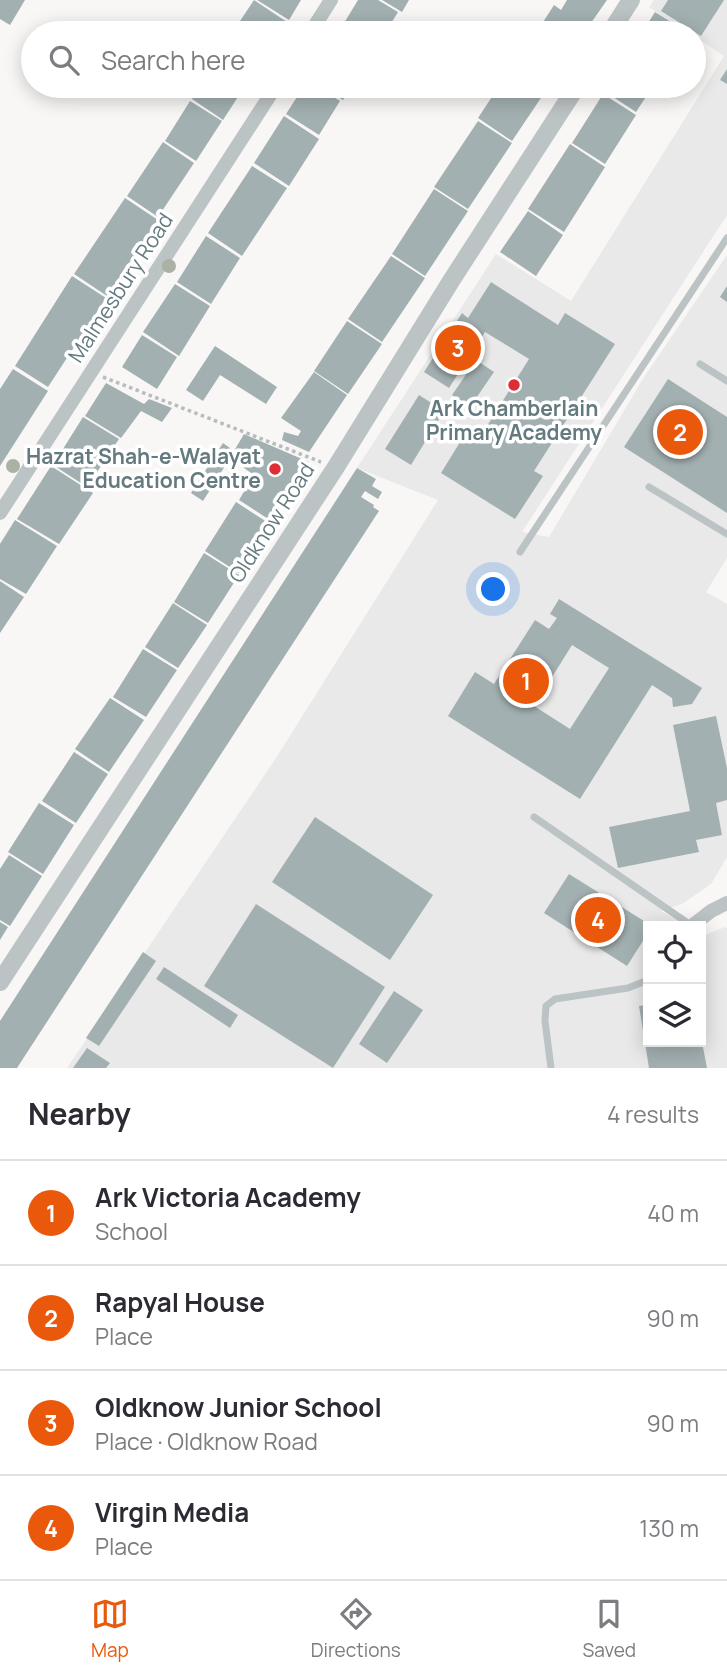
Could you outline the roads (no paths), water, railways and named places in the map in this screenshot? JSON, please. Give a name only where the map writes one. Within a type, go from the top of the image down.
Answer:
[{"type":"street","points":[[318,21],[331,0]]},
{"type":"street","points":[[618,21],[631,0]]},
{"type":"street","name":"Malmesbury Road","points":[[0,513],[268,98]]},
{"type":"street","name":"Oldknow Road","points":[[0,982],[336,467],[569,98]]},
{"type":"street","points":[[698,921],[727,903]]},
{"type":"lane","points":[[520,552],[727,238]]},
{"type":"lane","points":[[700,364],[727,381]]},
{"type":"lane","points":[[649,487],[727,534]]},
{"type":"lane","points":[[534,817],[685,921]]},
{"type":"lane","points":[[551,1068],[545,1021],[546,1006],[555,999],[628,988],[643,982]]},
{"type":"place","name":"Oldknow Junior School","points":[[458,348]]},
{"type":"place","name":"Ark Chamberlain Primary Academy","points":[[514,385]]},
{"type":"place","name":"Rapyal House","points":[[680,432]]},
{"type":"place","name":"Hazrat Shah-e-Walayat Education Centre","points":[[275,469]]},
{"type":"place","name":"Ark Victoria Academy","points":[[526,681]]},
{"type":"place","name":"Virgin Media","points":[[598,920]]}]
